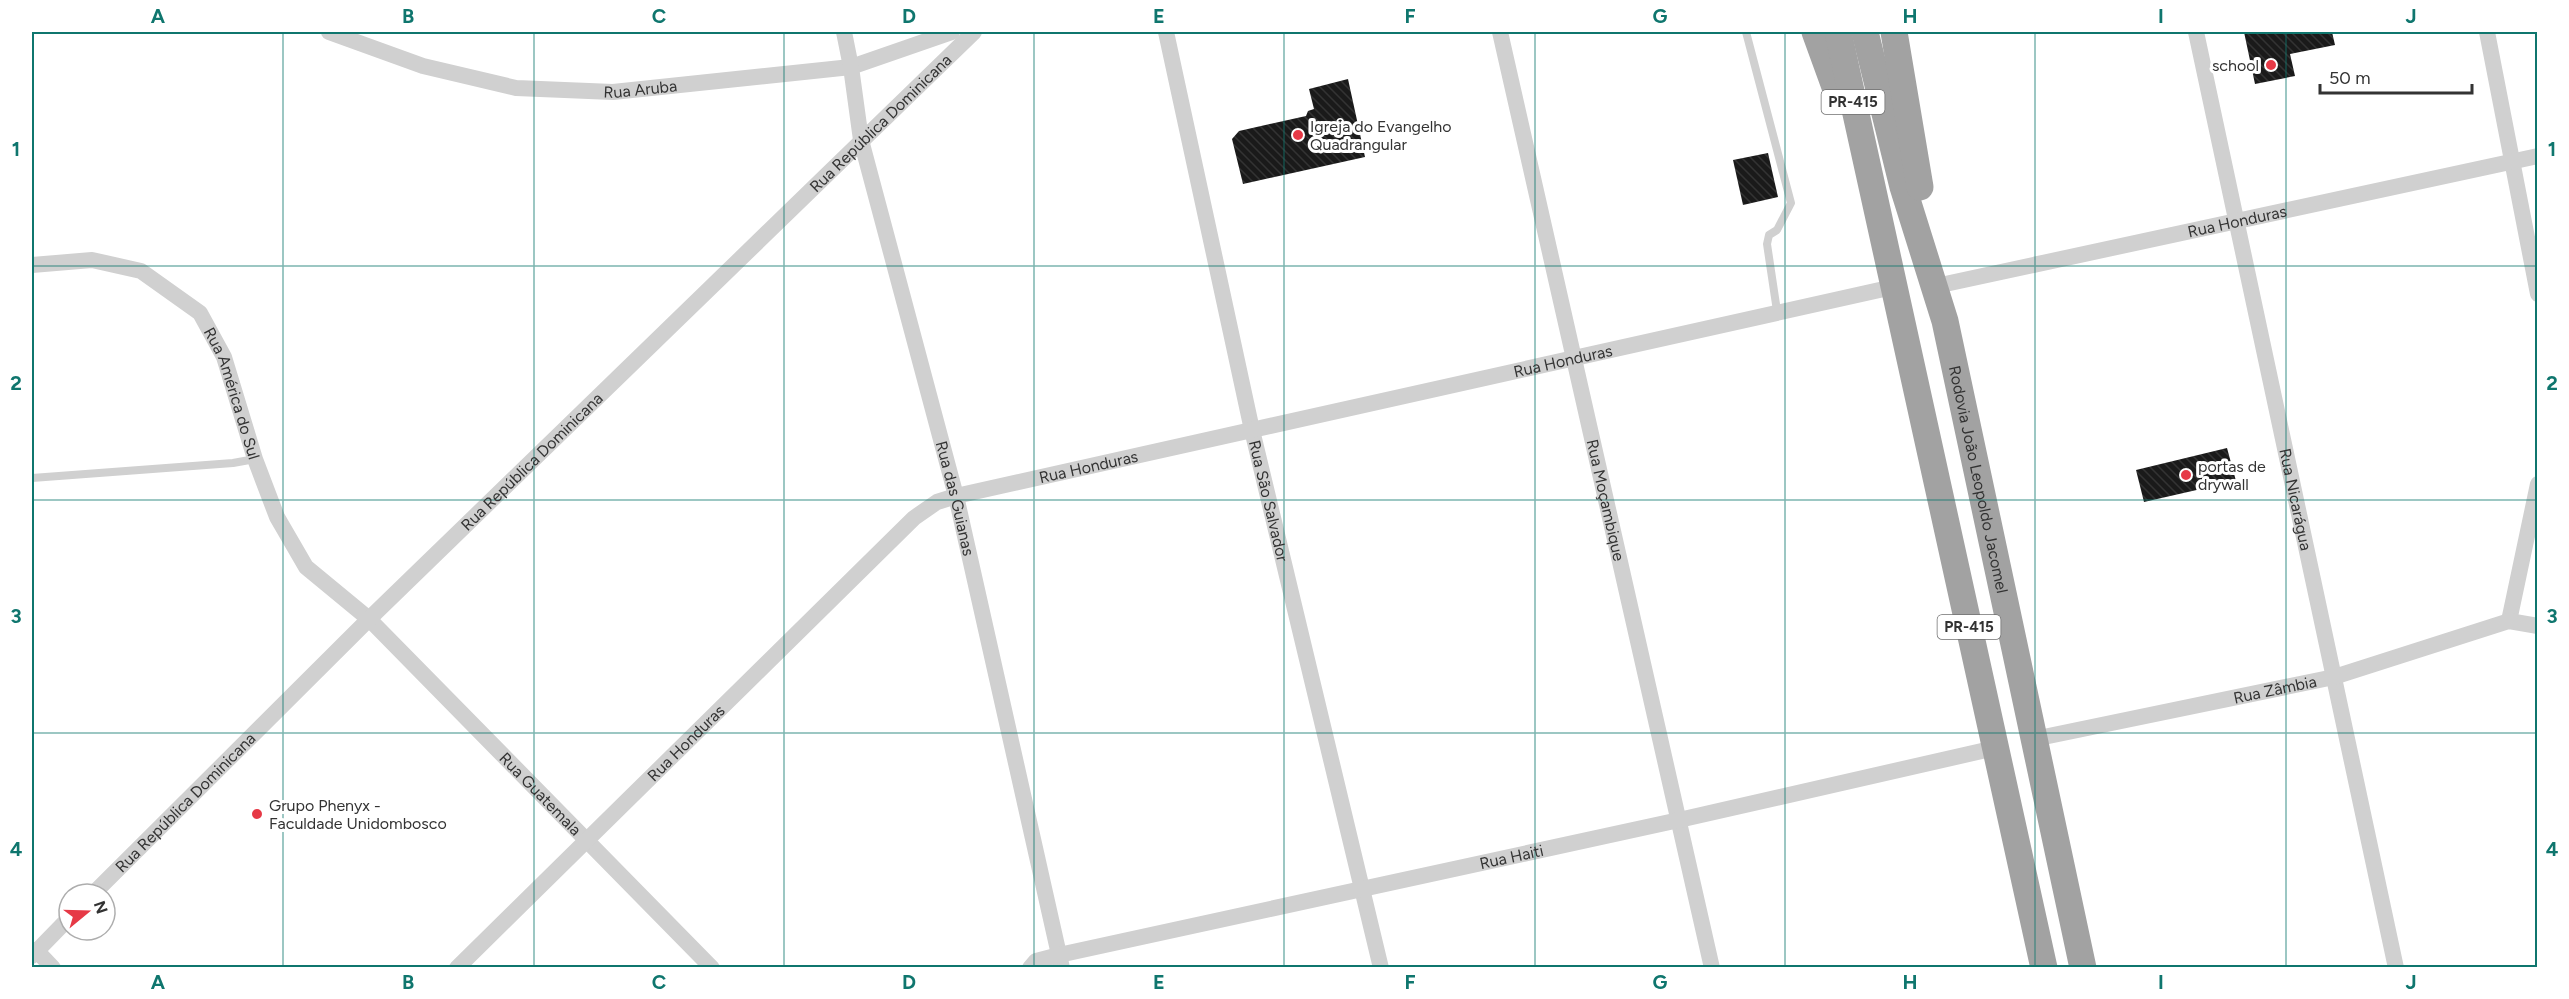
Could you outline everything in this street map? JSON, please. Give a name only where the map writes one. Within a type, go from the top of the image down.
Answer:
[{"type":"highway","points":[[1815,32],[1868,173]]},
{"type":"highway","name":"PR-415","points":[[1838,32],[2044,968]]},
{"type":"highway","name":"Rodovia João Leopoldo Jacomel","points":[[1865,32],[1903,187],[1936,286],[2083,968]]},
{"type":"highway","points":[[1894,32],[1936,286]]},
{"type":"street","name":"Rua Aruba","points":[[329,32],[423,66],[516,88],[613,92],[851,67],[952,32]]},
{"type":"street","name":"Rua das Guianas","points":[[844,32],[861,140],[956,496],[1060,961]]},
{"type":"street","name":"Rua República Dominicana","points":[[105,882],[369,620],[974,32]]},
{"type":"street","name":"Rua São Salvador","points":[[1166,32],[1252,430],[1381,968]]},
{"type":"street","name":"Rua Moçambique","points":[[1500,32],[1712,968]]},
{"type":"street","name":"Rua Nicarágua","points":[[2196,32],[2396,968]]},
{"type":"street","points":[[2487,32],[2538,294]]},
{"type":"street","name":"Rua Honduras","points":[[1936,286],[2538,156]]},
{"type":"street","name":"Rua América do Sul","points":[[32,265],[92,260],[141,271],[200,313],[224,357],[255,459],[277,517],[306,567],[369,620]]},
{"type":"street","name":"Rua Honduras","points":[[458,968],[914,518],[937,502],[1777,311],[1893,287]]},
{"type":"street","points":[[2538,484],[2510,621],[2538,626]]},
{"type":"street","name":"Rua Guatemala","points":[[369,620],[712,968]]},
{"type":"street","name":"Rua Zâmbia","points":[[2034,739],[2334,677],[2510,621]]},
{"type":"street","name":"Rua Haiti","points":[[1030,968],[1036,962],[1060,961],[1362,888],[1679,820],[1995,748]]},
{"type":"street","points":[[53,968],[34,953],[57,930]]},
{"type":"lane","points":[[1746,32],[1791,204],[1777,230],[1769,235],[1767,244],[1777,311]]},
{"type":"lane","points":[[32,478],[233,463],[255,459]]},
{"type":"building","name":"school","points":[[2244,32],[2332,32],[2335,45],[2290,54],[2295,76],[2255,84]]},
{"type":"building","name":"Igreja do Evangelho Quadrangular","points":[[1348,79],[1365,157],[1243,184],[1232,139],[1239,131],[1306,116],[1308,111],[1314,109],[1309,89]]},
{"type":"building","points":[[1768,153],[1778,197],[1743,205],[1733,160]]},
{"type":"building","name":"portas de drywall","points":[[2227,448],[2236,481],[2144,502],[2136,470]]},
{"type":"place","name":"school","points":[[2271,65]]},
{"type":"place","name":"Igreja do Evangelho Quadrangular","points":[[1298,135]]},
{"type":"place","name":"portas de drywall","points":[[2186,475]]},
{"type":"place","name":"Grupo Phenyx - Faculdade Unidombosco","points":[[257,814]]}]
